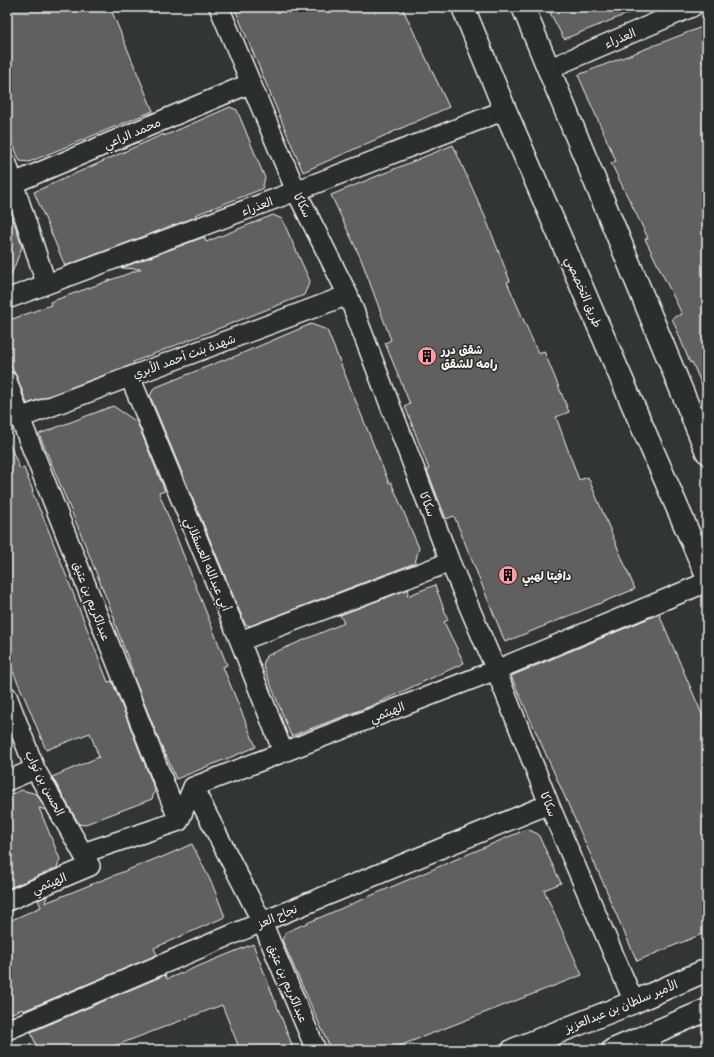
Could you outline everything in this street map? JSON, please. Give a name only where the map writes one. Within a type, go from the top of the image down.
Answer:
[{"type":"main road","name":"طريق التخصصي","points":[[463,7],[707,576]]},
{"type":"main road","points":[[523,7],[707,452]]},
{"type":"main road","name":"الأمير سلطان بن عبدالعزيز","points":[[513,1050],[634,1002],[707,970]]},
{"type":"main road","points":[[613,1050],[650,1043],[707,1010]]},
{"type":"street","name":"سكاكا","points":[[219,7],[296,191],[348,295],[450,562],[496,670],[548,804],[634,1002]]},
{"type":"street","name":"العذراء","points":[[548,69],[692,7]]},
{"type":"street","name":"محمد الراعي","points":[[14,183],[251,83]]},
{"type":"street","name":"العذراء","points":[[7,299],[46,283],[296,191],[506,110]]},
{"type":"street","points":[[7,164],[46,283]]},
{"type":"street","name":"شهدة بنت أحمد الأبري","points":[[20,418],[348,295]]},
{"type":"street","name":"أبي عبدالله العسقلاني","points":[[130,377],[240,642],[283,752]]},
{"type":"street","name":"عبدالكريم بن عتيق","points":[[7,381],[20,418],[179,821]]},
{"type":"street","points":[[240,642],[450,562]]},
{"type":"street","name":"الهيثمي","points":[[193,788],[496,670],[707,582]]},
{"type":"street","name":"الحسن بن ثواب","points":[[7,696],[35,769],[87,860]]},
{"type":"street","points":[[7,781],[35,769]]},
{"type":"street","points":[[179,821],[193,788]]},
{"type":"street","name":"عبدالكريم بن عتيق","points":[[193,788],[262,922],[316,1050]]},
{"type":"street","name":"نجاح العز","points":[[7,1030],[262,922],[548,804]]},
{"type":"street","name":"الهيثمي","points":[[7,901],[87,860],[179,821]]},
{"type":"building","points":[[7,7],[110,7],[153,111],[29,162],[20,161],[7,130]]},
{"type":"building","points":[[234,7],[402,7],[449,107],[303,172]]},
{"type":"building","points":[[547,7],[642,7],[642,8],[564,39]]},
{"type":"building","points":[[707,25],[707,397],[692,362],[690,363],[672,318],[682,314],[645,239],[648,238],[611,163],[616,161],[578,75]]},
{"type":"building","points":[[230,107],[237,110],[265,178],[262,189],[195,215],[196,217],[65,266],[34,192],[164,134],[164,136]]},
{"type":"building","points":[[453,145],[486,219],[510,281],[507,282],[538,353],[544,351],[569,412],[556,417],[579,480],[588,477],[635,589],[505,642],[454,516],[446,519],[405,406],[410,404],[385,343],[391,340],[361,259],[331,195]]},
{"type":"building","points":[[7,207],[22,247],[8,283]]},
{"type":"building","points":[[273,215],[282,219],[310,281],[304,295],[133,362],[134,364],[27,404],[7,356],[7,321],[51,305],[50,302],[141,269],[121,268],[204,237],[206,242]]},
{"type":"building","points":[[311,324],[327,330],[389,483],[391,482],[419,548],[415,563],[250,626],[245,624],[150,396],[154,388],[231,358]]},
{"type":"building","points":[[113,406],[137,422],[165,491],[159,493],[227,665],[223,667],[256,747],[176,779],[132,673],[133,672],[114,621],[115,620],[39,434]]},
{"type":"building","points":[[7,438],[20,469],[24,468],[33,491],[32,492],[108,682],[112,681],[155,790],[152,799],[83,825],[79,824],[52,777],[99,757],[90,733],[46,750],[7,658]]},
{"type":"building","points":[[435,585],[448,620],[444,622],[464,663],[371,706],[291,736],[263,665],[266,656],[344,623],[340,615],[409,589],[407,596]]},
{"type":"building","points":[[659,614],[707,726],[707,932],[637,961],[511,676]]},
{"type":"building","points":[[22,790],[37,794],[46,810],[39,808],[60,859],[57,868],[7,889],[7,796]]},
{"type":"building","points":[[527,829],[538,834],[561,883],[544,890],[582,975],[389,1050],[331,1050],[282,940],[286,932]]},
{"type":"building","points":[[192,844],[213,886],[225,917],[154,948],[157,955],[23,1011],[22,1009],[7,1015],[7,922],[41,907],[38,900],[47,896],[45,903]]},
{"type":"building","points":[[253,944],[294,1050],[240,1050],[222,1005],[104,1050],[38,1050],[31,1032],[165,975],[167,979]]},
{"type":"place","name":"شقق درر رامه للشقق","points":[[427,356]]},
{"type":"place","name":"دافيتا لهبي","points":[[508,575]]}]
